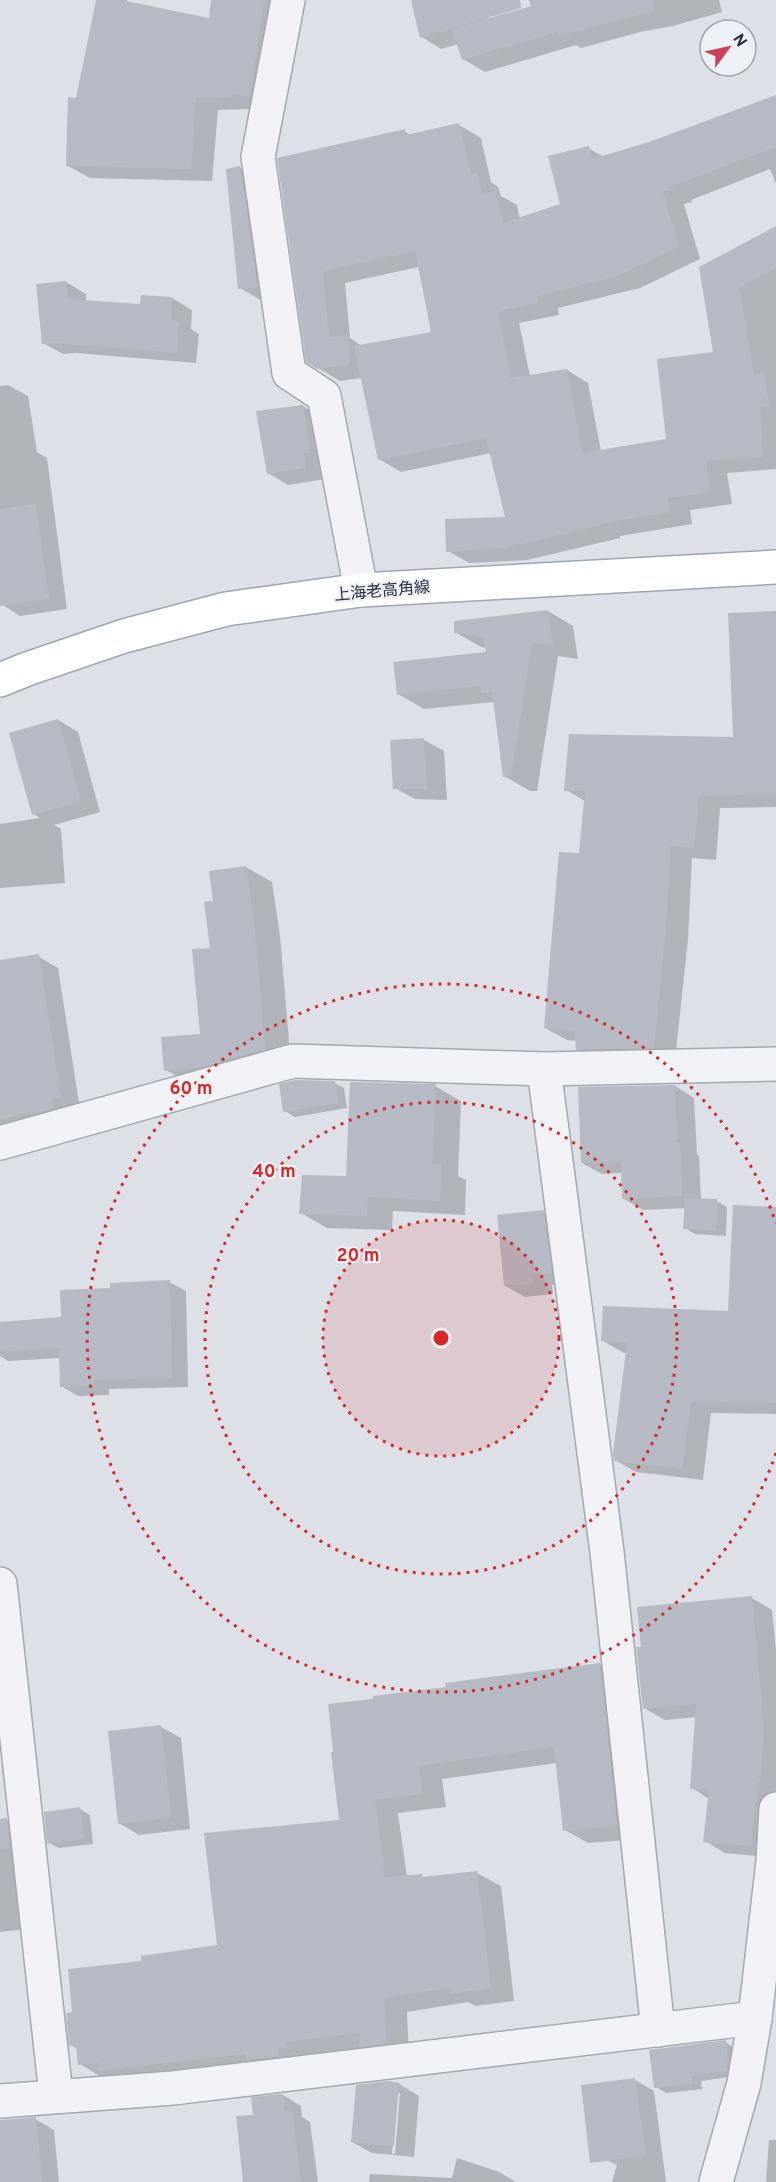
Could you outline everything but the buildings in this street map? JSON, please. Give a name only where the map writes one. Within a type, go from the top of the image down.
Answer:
[{"type":"main road","name":"上海老高角線","points":[[0,680],[124,636],[226,609],[361,590],[776,567]]},
{"type":"street","points":[[288,0],[258,157],[289,373],[324,396],[361,590]]},
{"type":"street","points":[[0,1143],[293,1061],[544,1069],[776,1064]]},
{"type":"street","points":[[544,1069],[607,1552],[658,2030]]},
{"type":"street","points":[[0,1584],[56,2095]]},
{"type":"street","points":[[716,2182],[744,2083],[755,2018],[773,1861],[776,1809]]},
{"type":"street","points":[[0,2101],[172,2088],[755,2018]]}]
